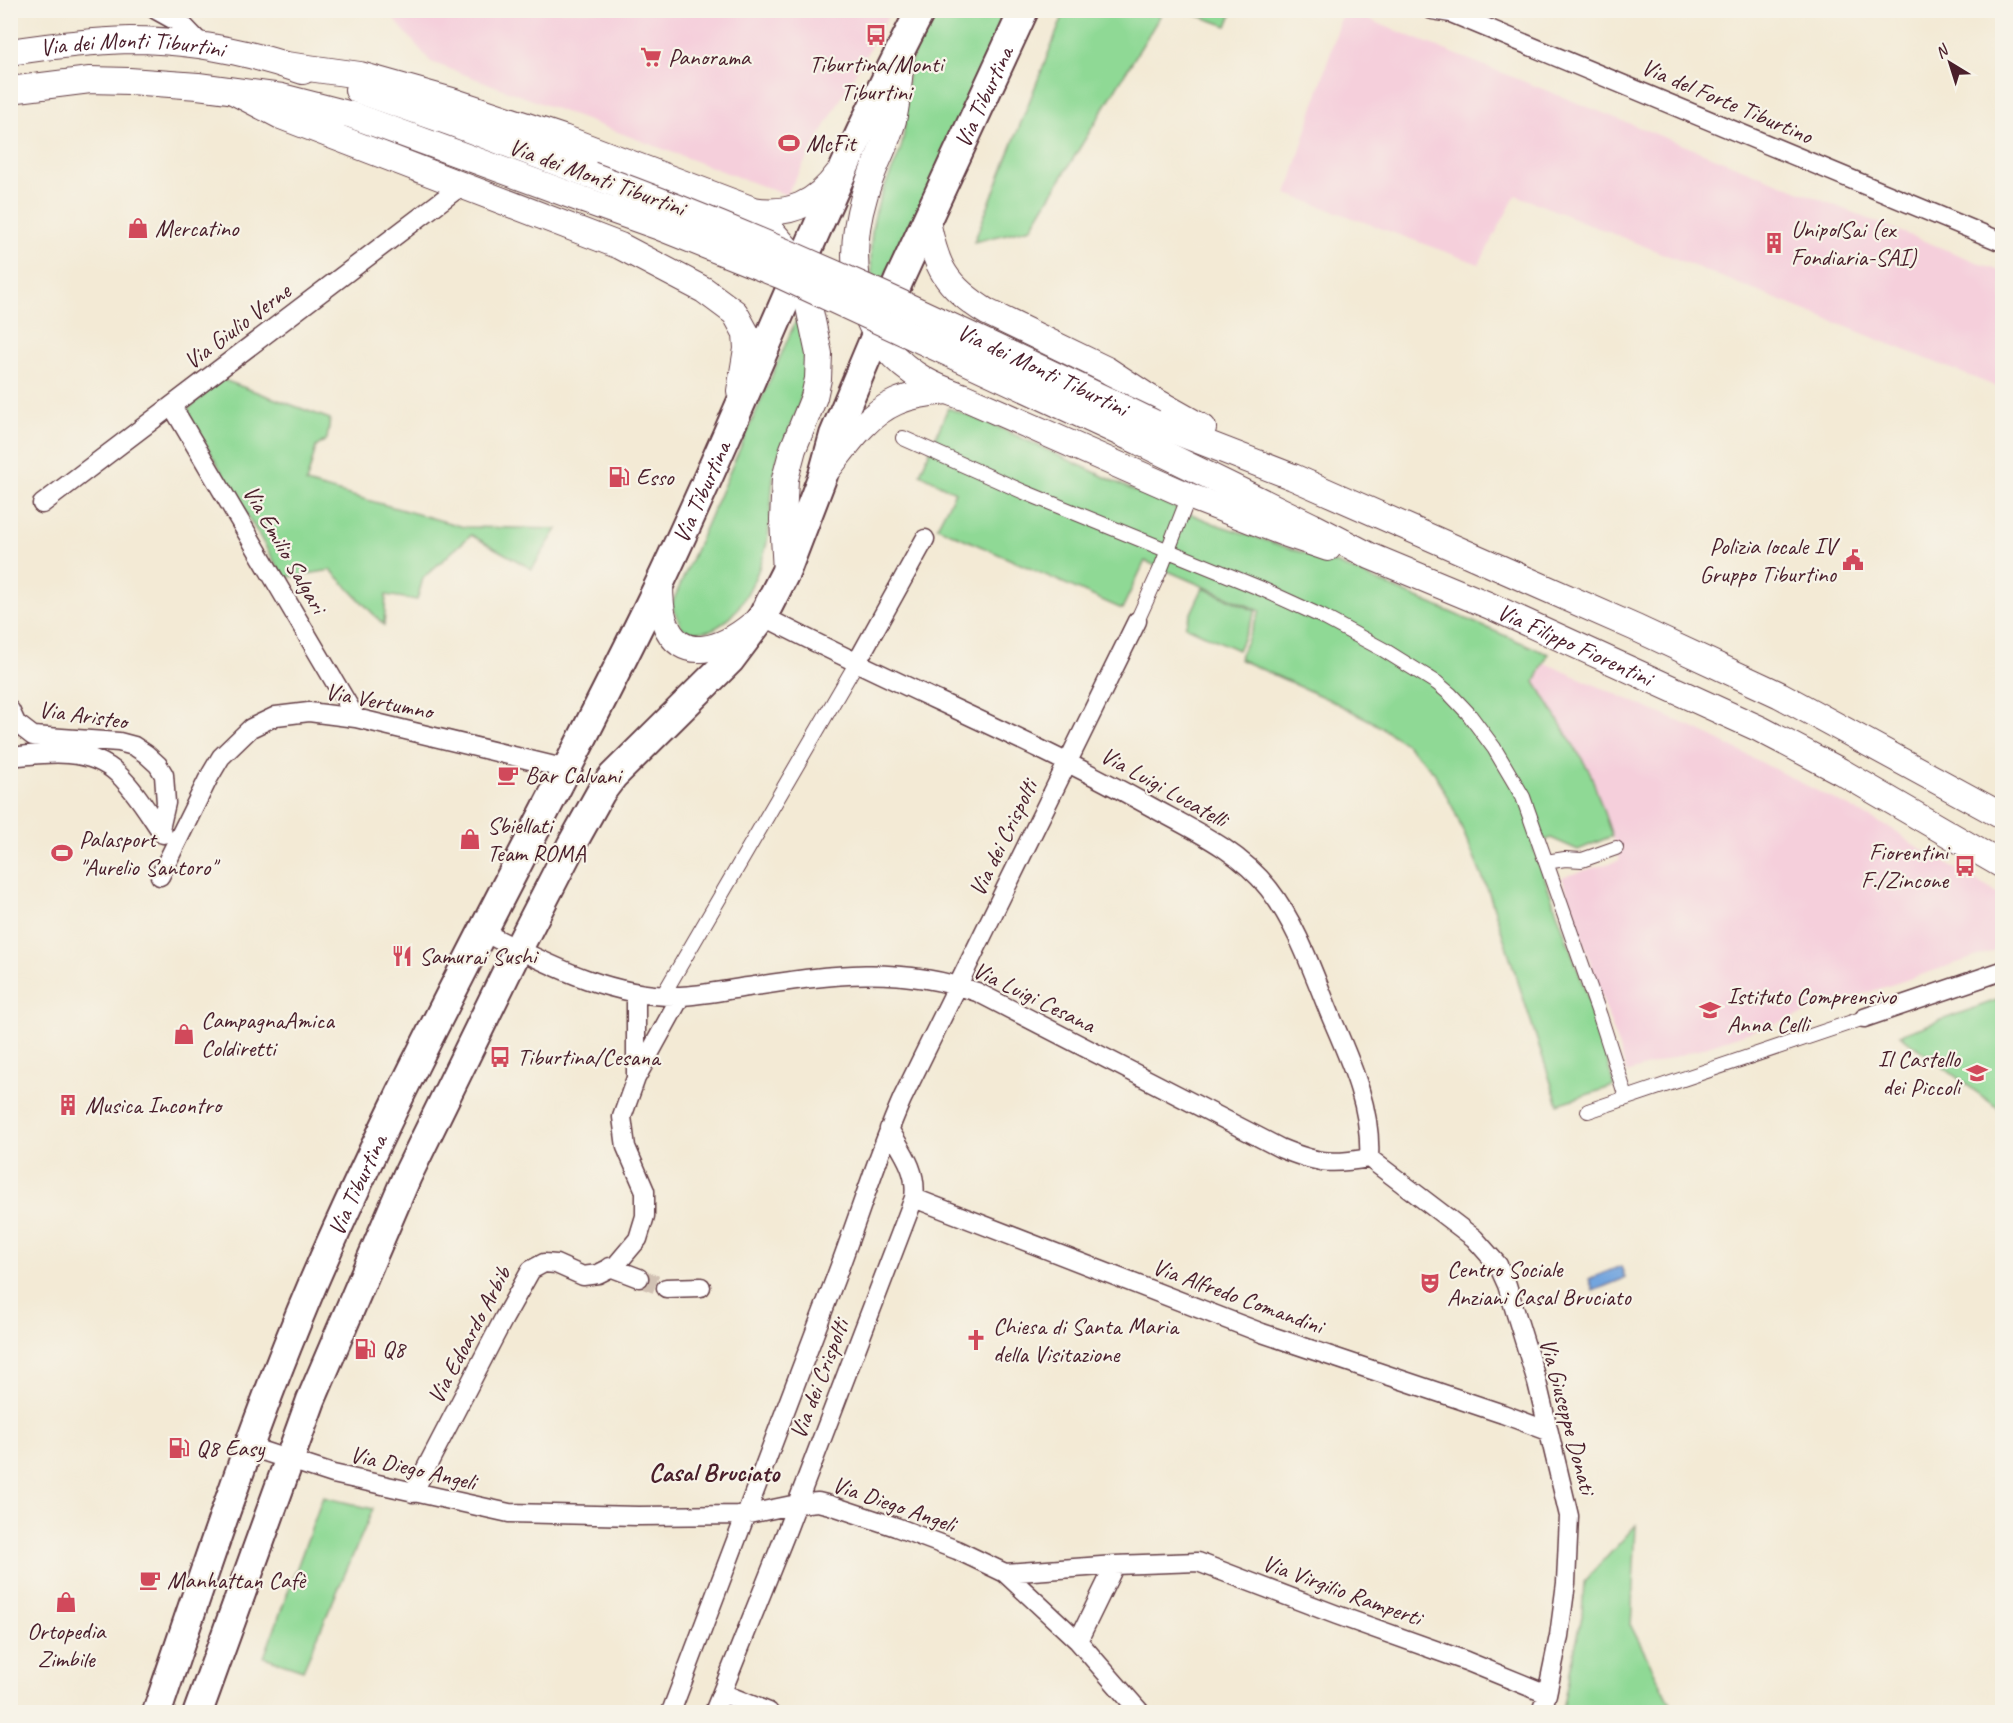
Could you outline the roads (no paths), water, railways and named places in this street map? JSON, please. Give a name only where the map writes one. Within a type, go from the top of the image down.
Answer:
[{"type":"main road","name":"Via Tiburtina","points":[[157,1713],[272,1385],[315,1278],[408,1081],[660,583],[851,154],[921,10]]},
{"type":"main road","name":"Via Tiburtina","points":[[198,1713],[289,1459],[345,1318],[408,1176],[518,949],[601,792],[613,776],[730,660],[763,616],[786,571],[823,475],[834,435],[876,336],[1020,15]]},
{"type":"main road","name":"Via dei Monti Tiburtini","points":[[10,52],[59,45],[131,40],[157,41],[204,47],[286,65],[452,123],[696,213],[850,279],[1147,433]]},
{"type":"main road","name":"Via Tiburtina","points":[[903,45],[893,117],[886,141],[864,194],[856,230],[859,292],[866,317],[876,336],[898,360],[919,377],[947,390],[1189,496],[1302,540],[1335,550],[1370,556]]},
{"type":"main road","points":[[286,65],[360,75],[452,101],[564,138],[753,210],[770,213],[783,212],[816,197],[835,178],[851,154]]},
{"type":"main road","name":"Via dei Monti Tiburtini","points":[[10,90],[90,80],[166,83],[282,97],[337,110],[657,226],[783,276],[1147,433]]},
{"type":"main road","points":[[233,91],[281,116],[620,246],[697,286],[725,304],[743,324],[747,340],[736,414]]},
{"type":"main road","points":[[753,210],[788,250],[801,269],[819,354],[818,379],[814,397],[787,465],[783,520],[786,571]]},
{"type":"main road","points":[[927,221],[938,263],[950,283],[968,300],[987,312],[1107,370],[1163,406],[1293,477]]},
{"type":"main road","points":[[823,475],[874,414],[897,401],[947,390]]},
{"type":"main road","name":"Via Filippo Fiorentini","points":[[1147,433],[1293,477],[1636,628],[1780,695],[2002,816]]},
{"type":"main road","name":"Via Filippo Fiorentini","points":[[1147,433],[1265,503],[1370,556],[1488,605],[1760,729],[1840,771],[2002,865]]},
{"type":"main road","points":[[660,583],[661,609],[667,629],[677,641],[688,648],[700,649],[724,644],[737,637],[763,616]]},
{"type":"street","points":[[156,10],[183,25],[204,47]]},
{"type":"street","name":"Via del Forte Tiburtino","points":[[1432,10],[1461,17],[2002,242]]},
{"type":"street","name":"Via Giulio Verne","points":[[42,504],[461,186]]},
{"type":"street","name":"Via Emilio Salgari","points":[[172,406],[356,718]]},
{"type":"street","points":[[903,438],[974,471],[1262,589],[1321,616],[1384,650],[1437,683],[1468,712],[1494,748],[1523,797],[1626,1097]]},
{"type":"street","name":"Via dei Crispolti","points":[[671,1713],[744,1515],[862,1209],[889,1130],[1137,621],[1161,568],[1189,496]]},
{"type":"street","points":[[672,995],[925,539]]},
{"type":"street","name":"Via Luigi Lucatelli","points":[[763,616],[1068,761],[1221,846],[1239,860],[1268,888],[1294,931],[1336,1027],[1363,1098],[1369,1125],[1369,1158]]},
{"type":"street","name":"Via Aristeo","points":[[10,711],[16,723],[33,736],[110,741],[134,746],[146,754],[158,765],[164,775],[166,803],[160,829]]},
{"type":"street","name":"Via Vertumno","points":[[160,876],[221,757],[251,728],[269,719],[290,714],[324,713],[356,718],[567,769]]},
{"type":"street","points":[[10,757],[61,754],[85,757],[103,764],[124,780],[160,829],[175,845]]},
{"type":"street","points":[[1546,862],[1565,859],[1582,860],[1616,848]]},
{"type":"street","points":[[483,932],[518,949]]},
{"type":"street","name":"Via Luigi Cesana","points":[[518,949],[576,976],[636,993],[672,995],[866,974],[905,975],[958,986],[977,992],[1307,1160],[1325,1163],[1369,1158]]},
{"type":"street","points":[[1588,1111],[2002,971]]},
{"type":"street","name":"Via Edoardo Arbib","points":[[636,993],[636,1078]]},
{"type":"street","name":"Via Edoardo Arbib","points":[[413,1493],[531,1270],[544,1263],[556,1264],[583,1276],[591,1276],[610,1268],[625,1256],[638,1239],[645,1216],[645,1191],[626,1147],[622,1117],[636,1078],[672,995]]},
{"type":"street","name":"Via dei Crispolti","points":[[714,1713],[914,1198],[914,1180],[911,1169],[889,1130]]},
{"type":"street","name":"Via Giuseppe Donati","points":[[1369,1158],[1461,1227],[1487,1251],[1498,1265],[1508,1285],[1537,1382],[1566,1499],[1569,1526],[1563,1607],[1547,1694],[1540,1713]]},
{"type":"street","name":"Via Alfredo Comandini","points":[[914,1198],[1262,1333],[1548,1431]]},
{"type":"street","points":[[610,1268],[639,1278]]},
{"type":"street","points":[[666,1288],[701,1287]]},
{"type":"street","points":[[250,1447],[289,1459]]},
{"type":"street","name":"Via Diego Angeli","points":[[289,1459],[333,1474],[509,1513],[638,1516],[744,1515],[819,1502],[957,1550],[1005,1573],[1078,1641],[1140,1713]]},
{"type":"street","name":"Via Virgilio Ramperti","points":[[1005,1573],[1198,1562],[1466,1661],[1547,1694]]},
{"type":"street","points":[[1078,1641],[1115,1565]]},
{"type":"street","points":[[722,1693],[769,1713]]},
{"type":"water","points":[[1621,1266],[1625,1278],[1593,1291],[1589,1279]]},
{"type":"tunnel","points":[[639,1278],[666,1288]]},
{"type":"place","name":"Tiburtina/Monti Tiburtini","points":[[876,35]]},
{"type":"place","name":"Panorama","points":[[651,57]]},
{"type":"place","name":"McFit","points":[[789,143]]},
{"type":"place","name":"Mercatino","points":[[138,228]]},
{"type":"place","name":"UnipolSai (ex Fondiaria-SAI)","points":[[1774,243]]},
{"type":"place","name":"Esso","points":[[619,477]]},
{"type":"place","name":"Polizia locale IV Gruppo Tiburtino","points":[[1853,560]]},
{"type":"place","name":"Bar Calvani","points":[[508,775]]},
{"type":"place","name":"Sbiellati Team ROMA","points":[[470,839]]},
{"type":"place","name":"Palasport \"Aurelio Santoro\"","points":[[62,853]]},
{"type":"place","name":"Fiorentini F./Zincone","points":[[1965,866]]},
{"type":"place","name":"Samurai Sushi","points":[[402,956]]},
{"type":"place","name":"Istituto Comprensivo Anna Celli","points":[[1710,1010]]},
{"type":"place","name":"CampagnaAmica Coldiretti","points":[[184,1034]]},
{"type":"place","name":"Tiburtina/Cesana","points":[[500,1057]]},
{"type":"place","name":"Il Castello dei Piccoli","points":[[1977,1073]]},
{"type":"place","name":"Musica Incontro","points":[[68,1105]]},
{"type":"place","name":"Centro Sociale Anziani Casal Bruciato","points":[[1430,1283]]},
{"type":"place","name":"Chiesa di Santa Maria della Visitazione","points":[[976,1340]]},
{"type":"place","name":"Q8","points":[[365,1349]]},
{"type":"place","name":"Q8 Easy","points":[[179,1448]]},
{"type":"place","name":"Manhattan Cafè","points":[[150,1580]]},
{"type":"place","name":"Ortopedia Zimbile","points":[[66,1602]]},
{"type":"district","name":"Casal Bruciato","points":[[714,1472]]}]
